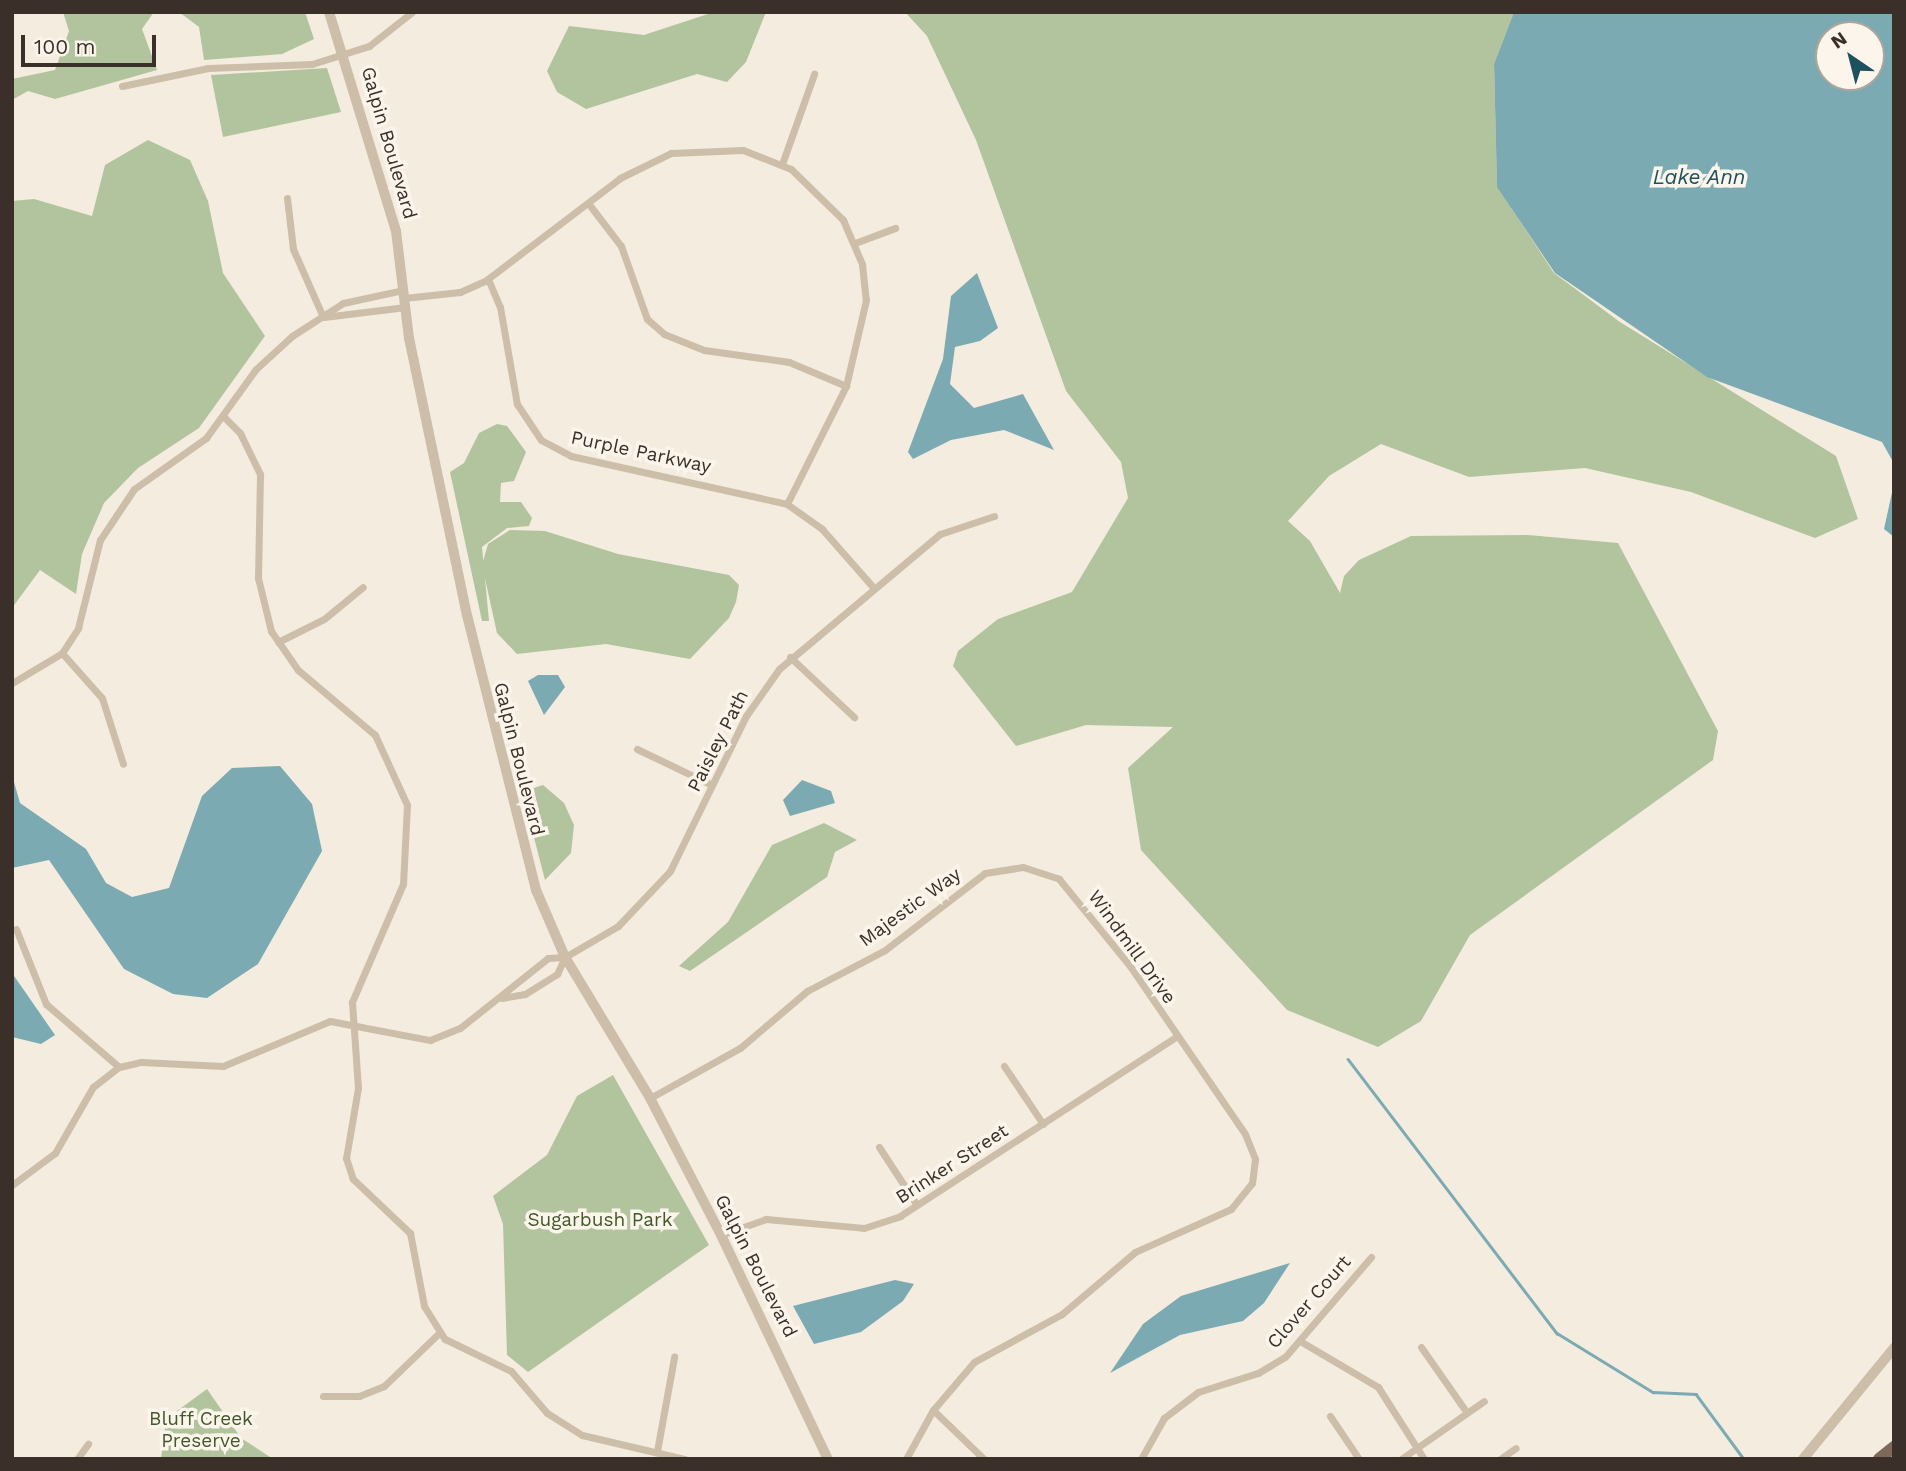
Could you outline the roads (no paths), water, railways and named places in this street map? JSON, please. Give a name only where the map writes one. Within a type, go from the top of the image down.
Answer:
[{"type":"main road","points":[[1879,1459],[1894,1447]]},
{"type":"street","name":"Galpin Boulevard","points":[[329,12],[396,230],[404,298],[503,771],[525,859],[565,957],[650,1098],[721,1235],[828,1459]]},
{"type":"street","points":[[122,86],[197,69],[291,67],[344,54],[380,40],[412,12]]},
{"type":"street","points":[[782,164],[814,74]]},
{"type":"street","points":[[12,683],[62,653],[85,610],[100,540],[114,512],[224,417],[275,349],[343,303],[460,292],[488,279],[637,167],[680,151],[743,149],[782,164],[825,196],[855,243],[866,317],[846,386],[787,504]]},
{"type":"street","points":[[287,198],[293,249],[323,317]]},
{"type":"street","points":[[588,203],[621,246],[648,327],[685,345],[772,358],[846,386]]},
{"type":"street","points":[[855,243],[895,228]]},
{"type":"street","name":"Purple Parkway","points":[[488,279],[500,307],[517,404],[541,440],[571,456],[787,504],[822,529],[873,587]]},
{"type":"street","points":[[323,317],[404,298]]},
{"type":"street","points":[[224,417],[247,444],[260,474],[258,578],[278,642],[308,681],[375,735],[407,805],[403,884],[358,979],[350,1021],[358,1088],[346,1158],[363,1192],[410,1233],[421,1293],[439,1333],[465,1353],[517,1376],[567,1428],[593,1440],[657,1451],[684,1459]]},
{"type":"street","name":"Paisley Path","points":[[565,957],[648,901],[675,863],[755,700],[790,657],[873,587],[949,529],[994,516]]},
{"type":"street","points":[[278,642],[324,619],[363,587]]},
{"type":"street","points":[[62,653],[102,698],[122,764]]},
{"type":"street","points":[[790,657],[854,718]]},
{"type":"street","points":[[638,749],[712,785]]},
{"type":"street","name":"Majestic Way","points":[[650,1098],[740,1048],[807,991],[885,950],[985,873],[1023,867],[1059,879]]},
{"type":"street","name":"Windmill Drive","points":[[906,1459],[933,1410],[987,1352],[1049,1323],[1135,1252],[1223,1213],[1247,1193],[1254,1171],[1252,1146],[1177,1037],[1059,879]]},
{"type":"street","points":[[16,929],[46,1004],[118,1067]]},
{"type":"street","points":[[502,998],[525,994],[546,981],[565,957]]},
{"type":"street","points":[[12,1185],[55,1153],[93,1087],[118,1067],[141,1062],[223,1066],[308,1025],[350,1021],[396,1037],[430,1040],[502,998],[525,972],[548,958],[565,957]]},
{"type":"street","name":"Brinker Street","points":[[721,1235],[784,1217],[864,1228],[917,1205],[1177,1037]]},
{"type":"street","points":[[1004,1066],[1043,1124]]},
{"type":"street","points":[[879,1147],[917,1205]]},
{"type":"street","name":"Clover Court","points":[[1141,1459],[1155,1429],[1181,1404],[1209,1386],[1272,1366],[1300,1341],[1371,1257]]},
{"type":"street","points":[[323,1396],[359,1396],[384,1386],[439,1333]]},
{"type":"street","points":[[1300,1341],[1378,1387],[1419,1447],[1424,1459]]},
{"type":"street","points":[[1421,1347],[1467,1413]]},
{"type":"street","points":[[1803,1459],[1894,1348]]},
{"type":"street","points":[[657,1451],[674,1357]]},
{"type":"street","points":[[1401,1459],[1484,1401]]},
{"type":"street","points":[[933,1410],[984,1459]]},
{"type":"street","points":[[1330,1416],[1359,1459]]},
{"type":"street","points":[[77,1459],[88,1444]]},
{"type":"street","points":[[1500,1459],[1516,1448]]},
{"type":"water","name":"Lake Ann","points":[[1514,12],[1894,12],[1894,537],[1884,529],[1893,488],[1892,460],[1882,442],[1707,377],[1555,273],[1497,187],[1494,64]]},
{"type":"water","points":[[977,273],[998,328],[980,341],[955,347],[950,384],[974,408],[1023,394],[1054,450],[1004,430],[951,440],[913,459],[908,452],[943,359],[951,296]]},
{"type":"water","points":[[538,675],[558,675],[565,687],[544,715],[528,681]]},
{"type":"water","points":[[280,766],[312,804],[322,851],[258,964],[207,998],[173,994],[124,969],[49,860],[12,868],[12,775],[20,803],[86,849],[106,883],[132,897],[169,888],[202,796],[232,768]]},
{"type":"water","points":[[802,780],[831,791],[835,803],[790,816],[783,800]]},
{"type":"water","points":[[12,973],[55,1035],[41,1044],[12,1037]]},
{"type":"water","points":[[1290,1263],[1264,1303],[1243,1321],[1180,1335],[1110,1373],[1143,1324],[1181,1296]]},
{"type":"water","points":[[895,1280],[914,1284],[903,1301],[861,1332],[814,1344],[793,1306]]},
{"type":"waterway","points":[[1348,1059],[1557,1333],[1653,1392],[1696,1394],[1744,1459]]},
{"type":"park label","name":"Sugarbush Park","points":[[600,1220]]},
{"type":"park label","name":"Bluff Creek Preserve","points":[[201,1430]]}]
